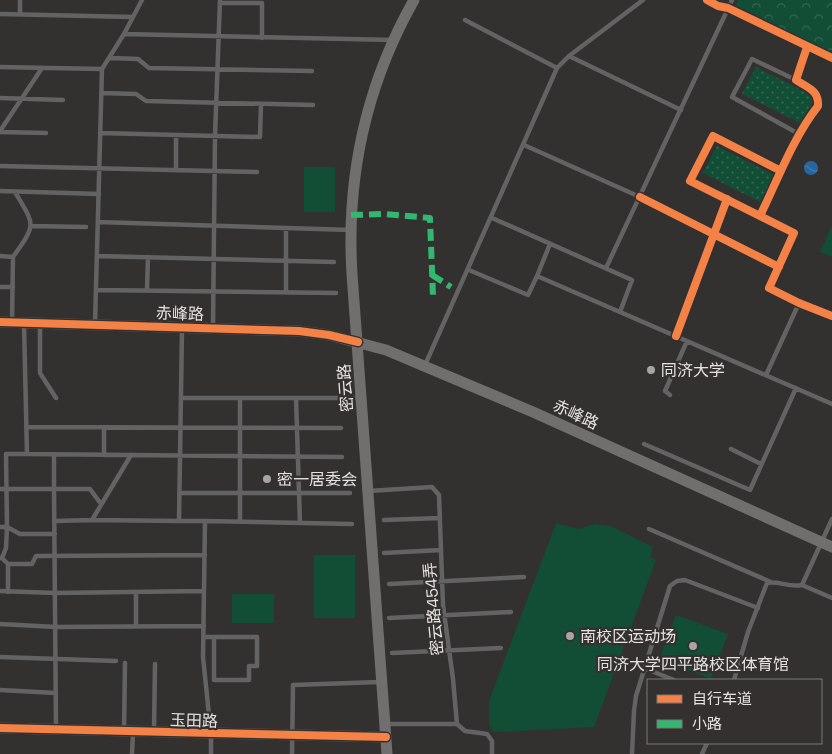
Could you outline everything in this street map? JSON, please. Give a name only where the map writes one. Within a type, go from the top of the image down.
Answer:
[{"type":"street","name":"密云路","points":[[388,754],[351,230],[354,180],[360,144],[378,80],[394,40],[414,0]]},
{"type":"street","name":"赤峰路","points":[[0,322],[299,331],[358,342],[386,350],[533,412],[832,547]]},
{"type":"street","name":"玉田路","points":[[0,728],[386,737]]},
{"type":"lane","points":[[20,0],[20,14]]},
{"type":"lane","points":[[95,325],[102,69],[142,0]]},
{"type":"lane","points":[[425,366],[557,68],[569,56],[643,0]]},
{"type":"lane","points":[[606,268],[732,0]]},
{"type":"lane","points":[[213,328],[215,103],[220,36],[220,1],[262,3],[262,38]]},
{"type":"lane","points":[[0,14],[133,17]]},
{"type":"lane","points":[[465,20],[557,68]]},
{"type":"lane","points":[[124,34],[394,40]]},
{"type":"lane","points":[[569,56],[681,110]]},
{"type":"lane","points":[[110,58],[138,59],[149,68],[312,72]]},
{"type":"lane","points":[[796,80],[752,59],[732,98],[799,134]]},
{"type":"lane","points":[[0,67],[102,69]]},
{"type":"lane","points":[[0,131],[42,68]]},
{"type":"lane","points":[[102,93],[136,94],[146,101],[313,105]]},
{"type":"lane","points":[[0,98],[64,100]]},
{"type":"lane","points":[[100,133],[260,137],[261,104]]},
{"type":"lane","points":[[0,131],[46,133]]},
{"type":"lane","points":[[176,135],[176,170]]},
{"type":"lane","points":[[524,146],[640,197]]},
{"type":"lane","points":[[0,166],[257,172]]},
{"type":"lane","points":[[0,191],[99,194]]},
{"type":"lane","points":[[12,322],[13,257],[30,234],[31,226],[30,218],[15,192]]},
{"type":"lane","points":[[492,218],[632,280],[620,312]]},
{"type":"lane","points":[[98,222],[351,230]]},
{"type":"lane","points":[[31,226],[86,227]]},
{"type":"lane","points":[[286,228],[286,292]]},
{"type":"lane","points":[[468,270],[528,295],[550,244]]},
{"type":"lane","points":[[0,256],[13,257]]},
{"type":"lane","points":[[97,256],[334,262]]},
{"type":"lane","points":[[147,290],[148,257]]},
{"type":"lane","points":[[537,276],[832,404]]},
{"type":"lane","points":[[0,287],[13,288]]},
{"type":"lane","points":[[96,290],[336,293]]},
{"type":"lane","points":[[766,375],[799,303]]},
{"type":"lane","points":[[24,322],[27,454]]},
{"type":"lane","points":[[40,323],[40,372],[56,398]]},
{"type":"lane","points":[[179,521],[182,327]]},
{"type":"lane","points":[[670,395],[665,391],[687,341]]},
{"type":"lane","points":[[644,444],[750,490],[796,388]]},
{"type":"lane","points":[[181,398],[362,398]]},
{"type":"lane","points":[[240,398],[240,522]]},
{"type":"lane","points":[[296,398],[300,523]]},
{"type":"lane","points":[[26,427],[342,428]]},
{"type":"lane","points":[[104,427],[104,455]]},
{"type":"lane","points":[[730,449],[761,464]]},
{"type":"lane","points":[[0,454],[342,457]]},
{"type":"lane","points":[[6,454],[6,548],[1,558],[8,564],[32,564],[36,556],[204,555]]},
{"type":"lane","points":[[54,454],[56,729]]},
{"type":"lane","points":[[92,520],[131,455]]},
{"type":"lane","name":"密云路454弄","points":[[368,491],[432,487],[439,495],[442,582],[457,724]]},
{"type":"lane","points":[[0,489],[90,489],[101,504]]},
{"type":"lane","points":[[179,493],[350,493]]},
{"type":"lane","points":[[384,520],[440,518]]},
{"type":"lane","points":[[802,585],[832,519]]},
{"type":"lane","points":[[55,521],[205,521],[352,524]]},
{"type":"lane","points":[[205,521],[203,657],[211,754]]},
{"type":"lane","points":[[0,527],[7,527],[20,534],[55,534]]},
{"type":"lane","points":[[649,528],[771,582],[790,586],[802,585],[832,598]]},
{"type":"lane","points":[[384,553],[441,550]]},
{"type":"lane","points":[[8,564],[8,592]]},
{"type":"lane","points":[[389,584],[524,577]]},
{"type":"lane","points":[[632,754],[634,711],[644,668],[670,586],[677,581],[685,580],[758,608]]},
{"type":"lane","points":[[734,679],[748,632],[767,583],[771,582]]},
{"type":"lane","points":[[0,591],[55,593],[204,591]]},
{"type":"lane","points":[[136,592],[136,626]]},
{"type":"lane","points":[[389,618],[511,612]]},
{"type":"lane","points":[[0,624],[56,627],[204,626]]},
{"type":"lane","points":[[204,637],[214,637],[257,637],[257,666],[249,666],[249,680],[214,680],[214,637]]},
{"type":"lane","points":[[392,653],[502,648]]},
{"type":"lane","points":[[0,657],[116,661]]},
{"type":"lane","points":[[125,663],[128,731],[132,754]]},
{"type":"lane","points":[[154,732],[155,664]]},
{"type":"lane","points":[[644,668],[672,679]]},
{"type":"lane","points":[[292,754],[293,685],[382,682]]},
{"type":"lane","points":[[0,690],[56,693]]},
{"type":"lane","points":[[385,724],[457,724],[465,731],[487,734],[492,741],[492,754]]},
{"type":"green space","points":[[738,0],[832,0],[832,52],[734,9]]},
{"type":"green space","points":[[756,67],[815,97],[802,124],[742,94]]},
{"type":"green space","points":[[717,146],[776,176],[762,203],[703,173]]},
{"type":"green space","points":[[304,167],[335,167],[335,212],[304,212]]},
{"type":"green space","points":[[832,225],[832,257],[820,252]]},
{"type":"green space","name":"南校区运动场","points":[[556,523],[578,529],[595,524],[611,526],[653,547],[650,557],[656,560],[594,727],[493,731],[489,724],[489,701]]},
{"type":"green space","points":[[314,555],[355,555],[355,618],[314,618]]},
{"type":"green space","points":[[232,594],[274,594],[274,623],[232,623]]},
{"type":"green space","name":"同济大学四平路校区体育馆","points":[[676,615],[728,634],[711,679],[659,659]]},
{"type":"water","points":[[808,161],[814,161],[818,168],[814,175],[808,175],[804,171],[804,165]]},
{"type":"marked path","points":[[351,215],[384,214],[430,218],[433,296]]},
{"type":"marked path","points":[[432,275],[451,287]]},
{"type":"cycle path","points":[[707,0],[718,6],[728,8],[832,58]]},
{"type":"cycle path","points":[[760,216],[793,145],[818,106],[815,93],[796,80],[807,47]]},
{"type":"cycle path","points":[[781,171],[713,136],[690,181],[794,233],[769,288],[799,303],[832,316]]},
{"type":"cycle path","points":[[640,197],[779,267]]},
{"type":"cycle path","points":[[676,336],[727,199]]},
{"type":"cycle path","points":[[0,322],[299,331],[329,335],[358,342]]},
{"type":"cycle path","points":[[0,728],[386,737]]},
{"type":"place","name":"同济大学","points":[[651,370]]},
{"type":"place","name":"密一居委会","points":[[267,479]]},
{"type":"place","name":"南校区运动场","points":[[570,636]]},
{"type":"place","name":"同济大学四平路校区体育馆","points":[[693,646]]}]
